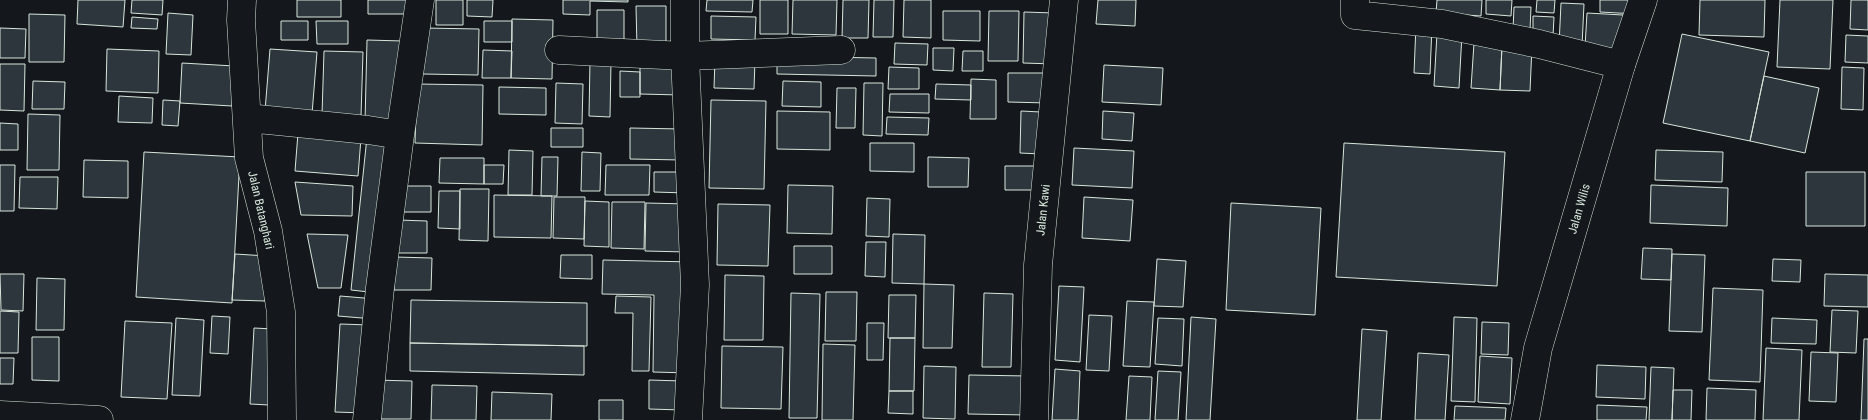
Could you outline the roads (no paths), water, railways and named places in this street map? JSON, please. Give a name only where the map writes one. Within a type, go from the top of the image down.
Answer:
[{"type":"street","name":"Jalan Batanghari","points":[[242,0],[241,20],[249,158],[268,231],[281,312],[282,420]]},
{"type":"street","points":[[367,420],[380,288],[420,0]]},
{"type":"street","points":[[685,0],[684,56],[696,284],[688,420]]},
{"type":"street","name":"Jalan Kawi","points":[[1034,420],[1038,265],[1064,0]]},
{"type":"street","points":[[1355,0],[1355,15],[1442,24],[1540,44],[1621,65]]},
{"type":"street","name":"Jalan Wilis","points":[[1524,420],[1538,348],[1621,65],[1643,0]]},
{"type":"street","points":[[559,50],[684,56],[841,50]]},
{"type":"street","points":[[248,118],[400,135]]},
{"type":"street","points":[[0,415],[99,420]]}]
